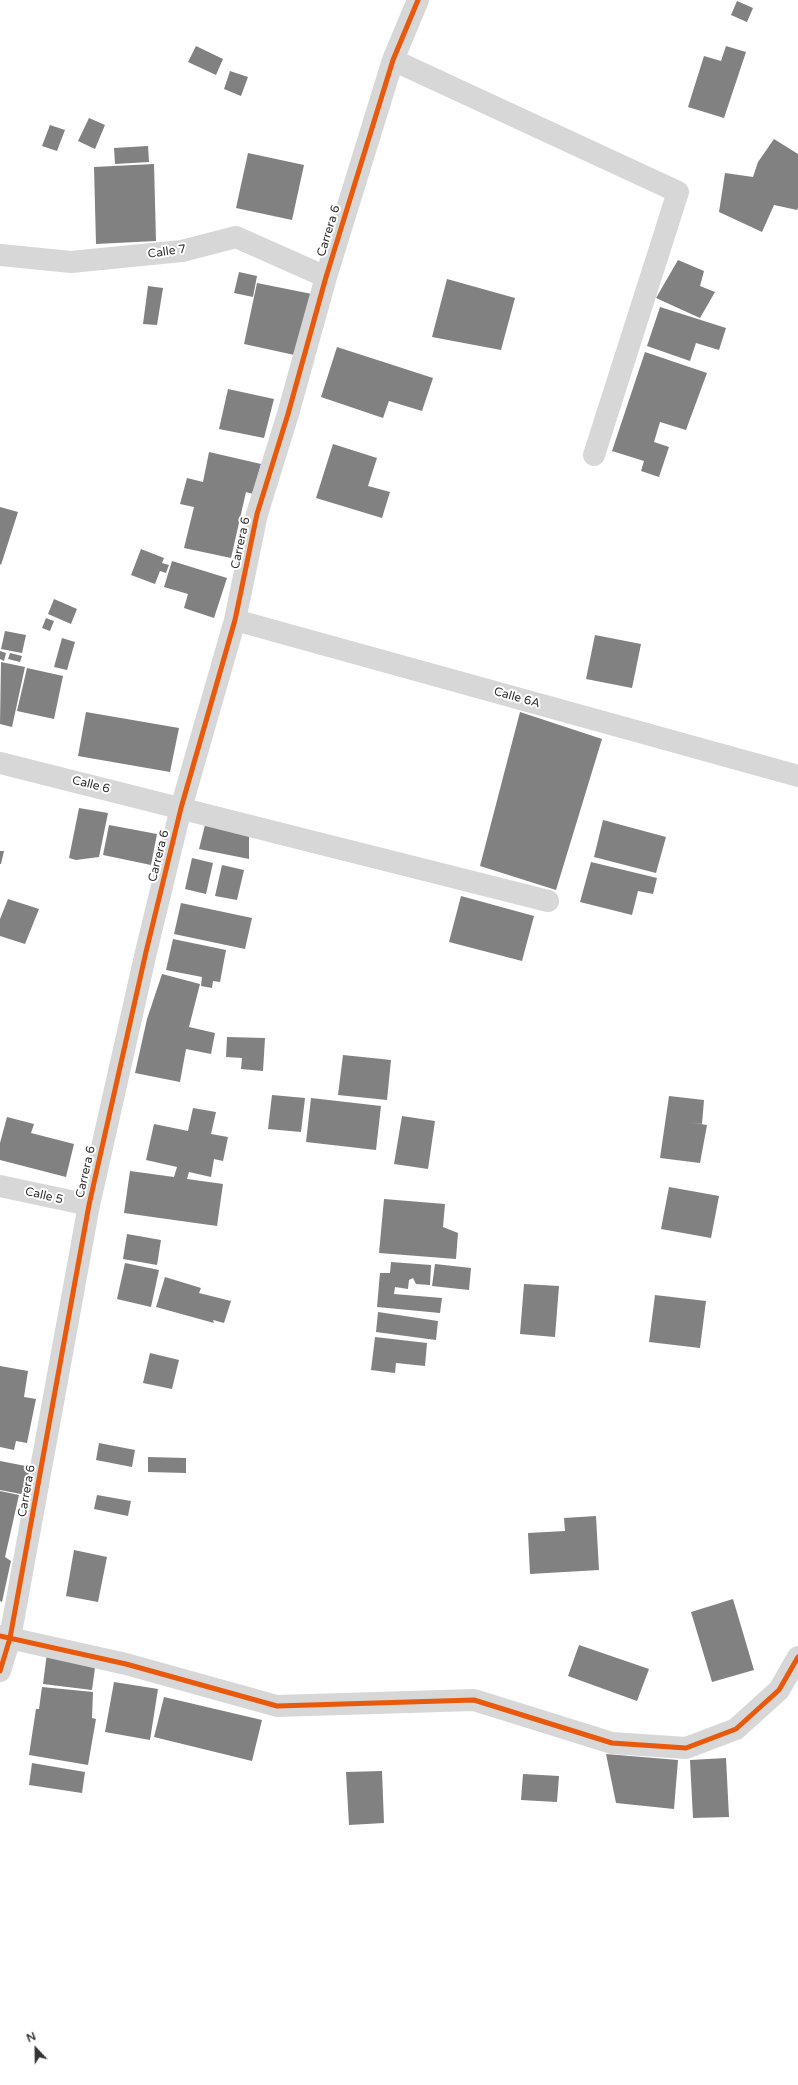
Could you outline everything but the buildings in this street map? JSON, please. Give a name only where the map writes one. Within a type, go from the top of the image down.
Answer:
[{"type":"street","name":"Carrera 6","points":[[0,1671],[5,1637],[89,1206],[146,952],[181,808],[235,620],[257,514],[288,414],[326,277],[393,60],[418,0]]},
{"type":"street","points":[[393,60],[678,192],[594,455]]},
{"type":"street","name":"Calle 7","points":[[0,255],[71,262],[182,251],[236,237],[326,277]]},
{"type":"street","name":"Calle 6A","points":[[235,620],[798,776]]},
{"type":"street","name":"Calle 6","points":[[0,763],[548,900]]},
{"type":"street","name":"Calle 5","points":[[0,1186],[89,1206]]},
{"type":"street","points":[[5,1637],[126,1664],[277,1706],[474,1700],[612,1743],[686,1748],[736,1729],[780,1690],[798,1657]]},
{"type":"cycle path","points":[[0,1671],[10,1638],[89,1205],[146,952],[181,808],[235,620],[257,514],[288,414],[326,277],[393,60],[418,0]]},
{"type":"cycle path","points":[[0,1636],[126,1664],[277,1706],[474,1700],[612,1743],[686,1748],[736,1729],[779,1690],[798,1657]]}]
